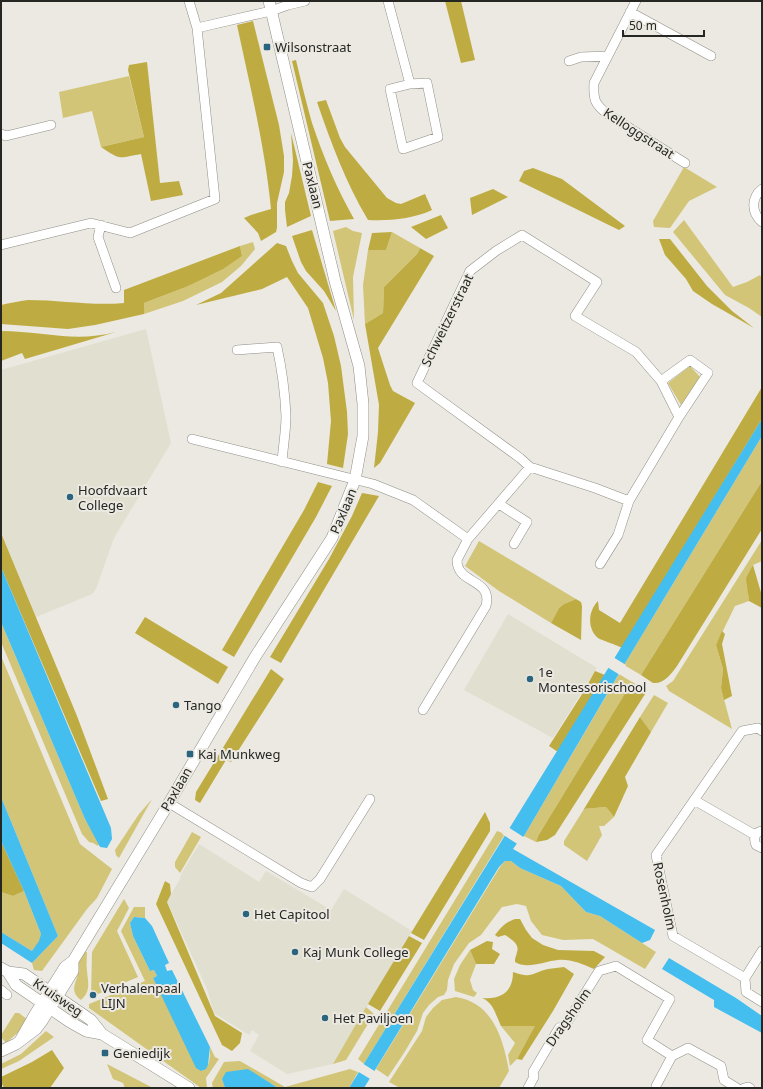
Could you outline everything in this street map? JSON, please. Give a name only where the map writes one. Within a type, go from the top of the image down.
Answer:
[{"type":"street","points":[[1,245],[91,223],[130,233],[215,199],[197,28],[189,1]]},
{"type":"street","points":[[197,28],[270,6],[288,5],[305,1]]},
{"type":"street","points":[[388,1],[410,84]]},
{"type":"street","name":"Kelloggstraat","points":[[636,1],[594,83],[595,102],[609,115],[685,163]]},
{"type":"street","name":"Paxlaan","points":[[1,1051],[16,1044],[21,1039],[46,1006],[53,994],[72,971],[73,961],[255,657],[332,538],[356,480],[363,436],[363,404],[359,366],[335,281],[270,6]]},
{"type":"street","points":[[630,12],[710,56]]},
{"type":"street","points":[[570,61],[581,57],[608,56]]},
{"type":"street","points":[[427,83],[438,137],[403,149],[390,89],[410,84],[427,83]]},
{"type":"street","points":[[1,134],[6,136],[51,125]]},
{"type":"street","points":[[762,189],[756,198],[753,208],[757,217],[762,222]]},
{"type":"street","points":[[101,225],[98,237],[116,288]]},
{"type":"street","name":"Schweitzerstraat","points":[[629,502],[595,488],[530,467],[520,458],[417,383],[470,271],[496,251],[522,235],[597,282],[575,316],[636,352],[661,381],[679,417]]},
{"type":"street","points":[[237,350],[277,347],[283,379],[286,418],[282,462]]},
{"type":"street","points":[[600,564],[618,535],[629,502],[679,417],[708,373],[690,360],[661,381]]},
{"type":"street","points":[[192,440],[386,488],[412,500],[468,538]]},
{"type":"street","points":[[423,710],[486,606],[487,600],[483,588],[460,572],[457,564],[458,560],[468,538],[530,467]]},
{"type":"street","points":[[499,504],[527,522],[514,544]]},
{"type":"street","name":"Rosenholm","points":[[745,978],[674,936],[656,856],[742,731],[758,728],[762,731]]},
{"type":"street","points":[[168,803],[301,883],[312,887],[320,879],[370,799]]},
{"type":"street","points":[[694,800],[758,833],[754,840],[756,845],[762,848]]},
{"type":"street","points":[[762,950],[745,978],[746,992],[762,1002]]},
{"type":"street","name":"Dragsholm","points":[[528,1088],[534,1077],[533,1072],[559,1028],[566,1024],[599,971],[616,966],[670,999],[647,1040],[672,1056]]},
{"type":"street","name":"Kruisweg","points":[[4,970],[24,974],[91,1020],[102,1034],[189,1088]]},
{"type":"street","name":"Kruisweg","points":[[4,970],[16,985],[46,1006],[86,1031],[102,1034]]},
{"type":"street","points":[[656,1088],[672,1056],[688,1048],[721,1066],[724,1080],[737,1088]]},
{"type":"street","points":[[744,1088],[750,1088]]},
{"type":"shaded area","points":[[445,1],[461,1],[475,60],[461,63]]},
{"type":"shaded area","points":[[253,21],[279,125],[284,156],[284,172],[277,203],[276,232],[261,241],[258,233],[244,218],[271,209],[261,140],[237,25]]},
{"type":"shaded area","points":[[296,60],[316,135],[336,184],[354,219],[330,221],[292,61]]},
{"type":"shaded area","points":[[147,62],[160,183],[179,181],[183,195],[151,201],[141,154],[120,157],[113,155],[101,147],[144,137],[128,70],[129,65]]},
{"type":"shaded area","points":[[129,76],[144,137],[101,147],[92,111],[63,118],[59,92]]},
{"type":"shaded area","points":[[326,100],[340,138],[345,147],[387,198],[401,204],[425,194],[432,210],[417,216],[401,219],[368,220],[353,192],[340,162],[317,102]]},
{"type":"shaded area","points":[[291,133],[311,216],[287,227],[285,202],[289,193],[293,161]]},
{"type":"shaded area","points":[[684,167],[717,187],[689,201],[670,228],[654,227],[653,221]]},
{"type":"shaded area","points":[[533,168],[562,179],[625,226],[619,230],[519,181],[524,171]]},
{"type":"shaded area","points":[[493,189],[508,197],[472,215],[470,198]]},
{"type":"shaded area","points":[[441,215],[448,228],[426,239],[411,227]]},
{"type":"shaded area","points":[[684,220],[733,287],[760,275],[762,279],[762,317],[725,295],[673,232]]},
{"type":"shaded area","points":[[346,227],[353,231],[362,233],[353,277],[354,320],[333,231]]},
{"type":"shaded area","points":[[312,230],[336,311],[324,291],[306,271],[301,262],[292,236]]},
{"type":"shaded area","points":[[392,232],[420,248],[417,254],[384,287],[383,313],[365,324],[363,285],[368,250],[386,250]]},
{"type":"shaded area","points":[[392,232],[386,250],[368,250],[372,233]]},
{"type":"shaded area","points":[[659,239],[670,239],[707,286],[732,311],[754,328],[712,304],[693,291],[686,279],[665,255]]},
{"type":"shaded area","points":[[253,242],[255,249],[241,266],[222,282],[183,301],[144,314],[144,303],[186,287],[242,256],[240,246]]},
{"type":"shaded area","points":[[277,243],[286,246],[298,273],[323,303],[334,336],[341,366],[347,412],[348,434],[343,468],[327,464],[331,421],[328,383],[323,358],[308,308],[287,277],[262,289],[196,305],[221,293]]},
{"type":"shaded area","points":[[240,246],[242,256],[223,269],[186,287],[144,303],[144,314],[95,325],[68,329],[1,324],[1,305],[18,301],[40,300],[100,304],[124,303],[124,290]]},
{"type":"shaded area","points":[[420,248],[434,256],[378,348],[393,391],[415,403],[380,463],[374,468],[379,405],[365,324],[383,313],[384,287],[417,254]]},
{"type":"shaded area","name":"Hoofdvaart College","points":[[146,329],[171,443],[114,538],[96,589],[92,594],[36,617],[1,533],[1,370]]},
{"type":"shaded area","points":[[1,331],[16,331],[72,337],[101,335],[116,332],[25,359],[22,353],[1,361]]},
{"type":"shaded area","points":[[690,366],[700,377],[681,405],[668,383]]},
{"type":"shaded area","points":[[762,387],[762,419],[622,648],[598,638],[592,630],[590,620],[592,610],[595,605],[598,601],[599,610],[620,623]]},
{"type":"shaded area","points":[[762,436],[762,481],[641,675],[624,665]]},
{"type":"shaded area","points":[[762,481],[762,529],[677,666],[664,680],[653,683],[641,675]]},
{"type":"shaded area","points":[[318,482],[332,486],[316,517],[234,657],[222,650],[304,510]]},
{"type":"shaded area","points":[[362,493],[379,496],[281,663],[270,657],[329,559],[352,516]]},
{"type":"shaded area","points":[[1,533],[77,716],[108,799],[101,801],[1,567]]},
{"type":"shaded area","points":[[762,540],[762,561],[753,565],[748,592],[749,601],[735,606],[716,645],[723,669],[721,688],[732,729],[669,691],[666,686],[673,681]]},
{"type":"shaded area","points":[[479,541],[576,599],[559,608],[551,623],[499,591],[465,566]]},
{"type":"shaded area","points":[[753,565],[762,596],[762,608],[749,601],[746,578]]},
{"type":"shaded area","points":[[576,599],[581,602],[582,606],[581,640],[551,623],[559,608]]},
{"type":"shaded area","name":"1e Montessorischool","points":[[508,614],[597,668],[553,738],[464,690]]},
{"type":"shaded area","points":[[145,617],[228,667],[218,684],[135,633]]},
{"type":"shaded area","points":[[1,622],[85,819],[99,844],[98,846],[89,842],[82,834],[1,642]]},
{"type":"shaded area","points":[[722,631],[725,634],[722,644],[732,696],[724,700],[721,688],[723,669],[716,645]]},
{"type":"shaded area","points":[[1,656],[80,844],[112,869],[97,898],[87,909],[42,971],[34,970],[32,963],[58,936],[1,797]]},
{"type":"shaded area","points":[[271,669],[284,679],[231,762],[226,760],[200,803],[195,800],[196,792]]},
{"type":"shaded area","points":[[595,671],[605,675],[558,752],[549,746]]},
{"type":"shaded area","points":[[619,674],[632,682],[538,836],[536,842],[524,836]]},
{"type":"shaded area","points":[[632,682],[647,691],[555,835],[547,840],[536,842],[538,836]]},
{"type":"shaded area","points":[[654,695],[668,703],[651,732],[640,717]]},
{"type":"shaded area","points":[[640,717],[651,732],[625,777],[628,786],[614,817],[606,807],[584,809]]},
{"type":"shaded area","points":[[152,799],[119,858],[116,855],[115,850],[139,814]]},
{"type":"shaded area","points":[[606,807],[614,817],[604,826],[599,826],[602,835],[587,861],[564,845],[564,841],[584,809]]},
{"type":"shaded area","points":[[485,812],[490,823],[490,831],[424,940],[411,933]]},
{"type":"shaded area","points":[[497,831],[505,834],[364,1064],[358,1059]]},
{"type":"shaded area","points":[[192,832],[201,837],[180,873],[175,867],[175,862]]},
{"type":"shaded area","points":[[1,841],[24,891],[13,896],[1,892]]},
{"type":"shaded area","name":"Kaj Munk College","points":[[199,844],[259,882],[266,871],[331,910],[344,889],[412,931],[333,1064],[287,1074],[250,1051],[259,1035],[252,1030],[249,1035],[214,1013],[207,989],[167,901]]},
{"type":"shaded area","points":[[505,861],[511,861],[520,868],[561,886],[586,912],[600,916],[656,952],[645,969],[593,939],[563,940],[542,935],[531,921],[526,906],[517,904],[502,907],[481,935],[469,943],[454,964],[448,980],[447,990],[444,995],[438,997],[429,1005],[423,1013],[417,1031],[388,1077],[376,1069]]},
{"type":"shaded area","points":[[165,881],[170,884],[171,894],[167,902],[215,1016],[242,1033],[240,1043],[232,1051],[222,1045],[156,904]]},
{"type":"shaded area","points":[[24,891],[41,934],[40,941],[32,951],[1,932],[1,892],[13,896]]},
{"type":"shaded area","points":[[124,899],[129,908],[117,931],[138,977],[91,997],[92,952]]},
{"type":"shaded area","points":[[134,907],[145,907],[145,918],[134,917],[130,923],[133,936],[150,971],[154,970],[157,976],[153,978],[201,1071],[207,1067],[210,1057],[210,1047],[215,1057],[219,1059],[206,1078],[207,1088],[201,1088],[89,1008],[89,1004],[145,981],[121,931]]},
{"type":"shaded area","points":[[515,919],[520,919],[532,938],[543,945],[558,950],[594,951],[605,957],[594,969],[567,960],[530,965],[515,962],[518,949],[516,944],[505,935],[498,937],[495,935],[504,925]]},
{"type":"shaded area","points":[[409,936],[422,943],[380,1011],[368,1004]]},
{"type":"shaded area","points":[[487,941],[493,942],[492,949],[500,954],[494,964],[476,964],[470,950]]},
{"type":"shaded area","points":[[470,950],[476,964],[470,980],[473,990],[477,993],[474,997],[455,991],[454,979],[460,965]]},
{"type":"shaded area","points":[[83,952],[87,952],[88,990],[81,1000],[75,994],[74,987],[78,973],[78,961]]},
{"type":"shaded area","points":[[564,967],[574,974],[522,1060],[517,1059],[535,1026],[501,1026],[492,1006],[482,998],[495,998],[505,993],[511,985],[513,972],[532,975],[548,969]]},
{"type":"shaded area","points":[[456,997],[479,1006],[494,1024],[503,1046],[509,1071],[499,1088],[400,1088],[389,1082],[422,1031],[426,1017],[433,1008],[442,1000]]},
{"type":"shaded area","points":[[366,1007],[374,1014],[346,1060],[333,1064]]},
{"type":"shaded area","points":[[15,1013],[19,1013],[28,1020],[22,1029],[6,1043],[1,1035]]},
{"type":"shaded area","points":[[501,1026],[536,1026],[517,1059],[510,1066],[508,1055],[515,1043]]},
{"type":"shaded area","points":[[46,1031],[54,1037],[19,1061],[1,1069],[1,1064],[21,1054]]},
{"type":"shaded area","points":[[52,1050],[64,1068],[50,1088],[4,1088],[1,1082],[1,1077],[32,1062]]},
{"type":"shaded area","points":[[240,1061],[285,1087],[350,1069],[358,1072],[349,1088],[278,1088],[248,1070],[222,1079],[225,1088],[213,1088],[212,1083],[224,1062]]},
{"type":"shaded area","points":[[107,1064],[153,1088],[125,1088],[123,1083],[113,1079]]},
{"type":"water","points":[[762,419],[762,436],[624,665],[524,836],[513,849],[655,930],[650,940],[642,943],[600,916],[586,912],[561,886],[520,868],[511,861],[505,861],[499,867],[364,1088],[349,1088]]},
{"type":"water","points":[[1,567],[111,828],[112,839],[107,848],[100,847],[85,819],[1,622]]},
{"type":"water","points":[[1,797],[58,936],[32,963],[1,943],[1,932],[32,951],[39,941],[41,934],[24,891],[1,841]]},
{"type":"water","points":[[134,917],[145,918],[152,926],[169,963],[165,965],[167,971],[172,970],[210,1047],[208,1065],[206,1069],[201,1071],[196,1068],[153,978],[157,976],[154,970],[150,971],[133,936],[130,923]]},
{"type":"water","points":[[669,958],[736,998],[762,1016],[762,1033],[714,1007],[714,1000],[662,969]]},
{"type":"water","points":[[248,1069],[278,1088],[225,1088],[222,1079],[226,1072]]},
{"type":"pier","points":[[613,657],[626,665],[620,675],[607,667]]},
{"type":"pier","points":[[508,827],[525,838],[519,845],[502,834]]},
{"type":"pier","points":[[362,1063],[376,1072],[372,1080],[357,1071]]},
{"type":"place","name":"Wilsonstraat","points":[[267,47]]},
{"type":"place","name":"Hoofdvaart College","points":[[70,497]]},
{"type":"place","name":"1e Montessorischool","points":[[530,679]]},
{"type":"place","name":"Tango","points":[[176,705]]},
{"type":"place","name":"Kaj Munkweg","points":[[190,754]]},
{"type":"place","name":"Het Capitool","points":[[246,914]]},
{"type":"place","name":"Kaj Munk College","points":[[295,952]]},
{"type":"place","name":"Verhalenpaal LIJN","points":[[93,995]]},
{"type":"place","name":"Het Paviljoen","points":[[325,1018]]},
{"type":"place","name":"Geniedijk","points":[[105,1053]]}]
